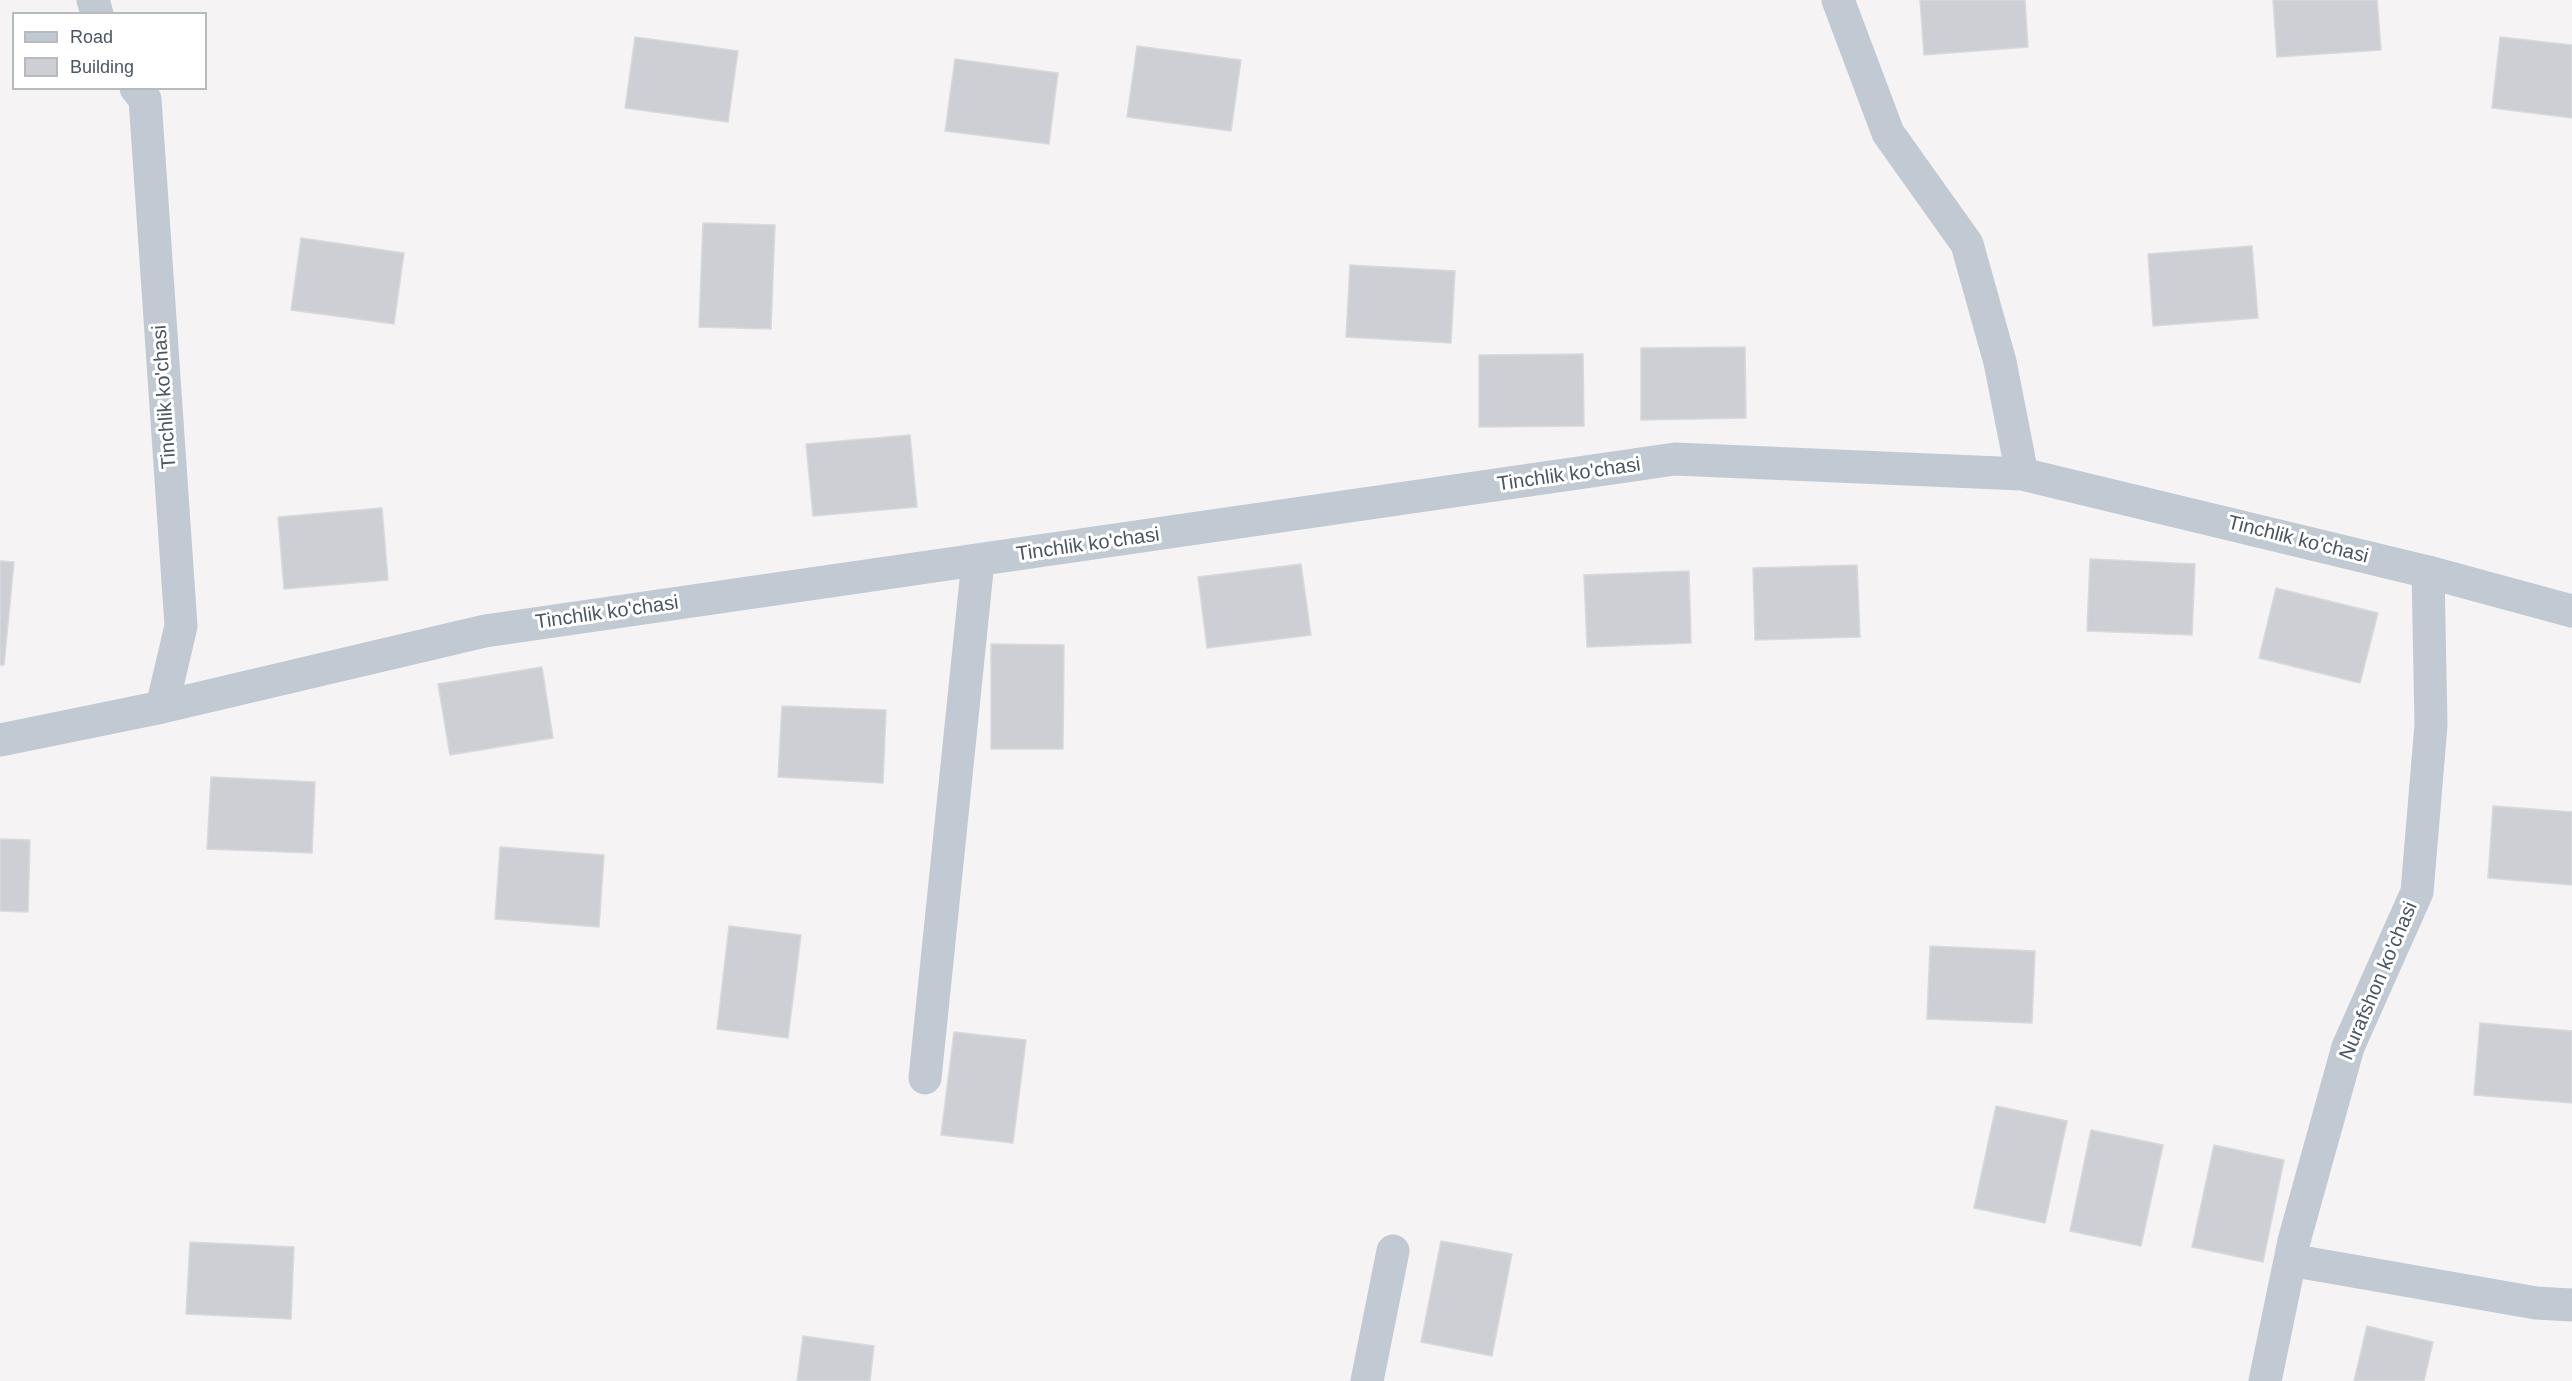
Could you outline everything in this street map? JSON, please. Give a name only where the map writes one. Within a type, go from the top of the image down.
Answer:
[{"type":"street","points":[[1838,0],[1888,133],[1967,244],[2000,362],[2022,474]]},
{"type":"street","name":"Tinchlik ko'chasi","points":[[138,90],[145,99],[181,626],[162,707]]},
{"type":"street","name":"Tinchlik ko'chasi","points":[[0,740],[162,707],[485,631],[1675,459],[2022,474],[2428,572],[2572,611]]},
{"type":"street","points":[[925,1077],[978,561]]},
{"type":"street","name":"Nurafshon ko'chasi","points":[[2265,1381],[2290,1260],[2348,1047],[2417,892],[2431,724],[2428,572]]},
{"type":"street","points":[[1367,1381],[1393,1251]]},
{"type":"street","points":[[2290,1260],[2536,1303],[2572,1305]]},
{"type":"building","points":[[1920,0],[2025,0],[2028,47],[1924,55]]},
{"type":"building","points":[[2273,0],[2377,0],[2381,50],[2277,57]]},
{"type":"building","points":[[635,37],[738,51],[728,122],[625,108]]},
{"type":"building","points":[[2500,37],[2572,45],[2572,118],[2492,108]]},
{"type":"building","points":[[1137,46],[1241,60],[1231,131],[1127,117]]},
{"type":"building","points":[[955,59],[1058,73],[1049,144],[945,131]]},
{"type":"building","points":[[703,223],[775,225],[771,329],[699,327]]},
{"type":"building","points":[[301,238],[404,253],[394,324],[291,310]]},
{"type":"building","points":[[2252,246],[2258,318],[2153,326],[2148,254]]},
{"type":"building","points":[[1350,265],[1455,271],[1451,343],[1346,337]]},
{"type":"building","points":[[1745,347],[1746,418],[1641,420],[1641,348]]},
{"type":"building","points":[[1583,354],[1584,426],[1479,427],[1479,355]]},
{"type":"building","points":[[910,435],[917,507],[813,516],[806,444]]},
{"type":"building","points":[[382,508],[388,580],[284,589],[278,517]]},
{"type":"building","points":[[2090,559],[2195,564],[2192,635],[2087,631]]},
{"type":"building","points":[[0,561],[14,562],[4,665],[0,665]]},
{"type":"building","points":[[1301,564],[1311,635],[1207,648],[1198,577]]},
{"type":"building","points":[[1857,565],[1860,637],[1755,640],[1753,568]]},
{"type":"building","points":[[1689,571],[1691,643],[1587,647],[1584,575]]},
{"type":"building","points":[[2276,588],[2378,613],[2360,683],[2259,658]]},
{"type":"building","points":[[991,644],[1064,645],[1063,749],[991,749]]},
{"type":"building","points":[[542,667],[553,738],[450,755],[438,684]]},
{"type":"building","points":[[782,706],[886,710],[883,783],[778,777]]},
{"type":"building","points":[[211,777],[315,782],[312,853],[207,849]]},
{"type":"building","points":[[2493,806],[2572,812],[2572,885],[2488,878]]},
{"type":"building","points":[[0,839],[30,840],[28,912],[0,911]]},
{"type":"building","points":[[500,847],[604,855],[599,927],[495,919]]},
{"type":"building","points":[[729,926],[801,935],[788,1038],[717,1029]]},
{"type":"building","points":[[1930,946],[2035,951],[2032,1023],[1927,1019]]},
{"type":"building","points":[[2480,1023],[2572,1031],[2572,1103],[2474,1095]]},
{"type":"building","points":[[954,1032],[1026,1040],[1013,1143],[941,1135]]},
{"type":"building","points":[[1996,1106],[2067,1121],[2045,1223],[1974,1208]]},
{"type":"building","points":[[2091,1130],[2163,1145],[2141,1246],[2070,1231]]},
{"type":"building","points":[[2214,1145],[2284,1160],[2263,1262],[2192,1247]]},
{"type":"building","points":[[1441,1241],[1512,1254],[1492,1356],[1421,1342]]},
{"type":"building","points":[[190,1242],[294,1247],[291,1319],[186,1314]]},
{"type":"building","points":[[2367,1326],[2433,1342],[2424,1381],[2354,1381]]},
{"type":"building","points":[[803,1336],[874,1346],[870,1381],[797,1381]]}]
